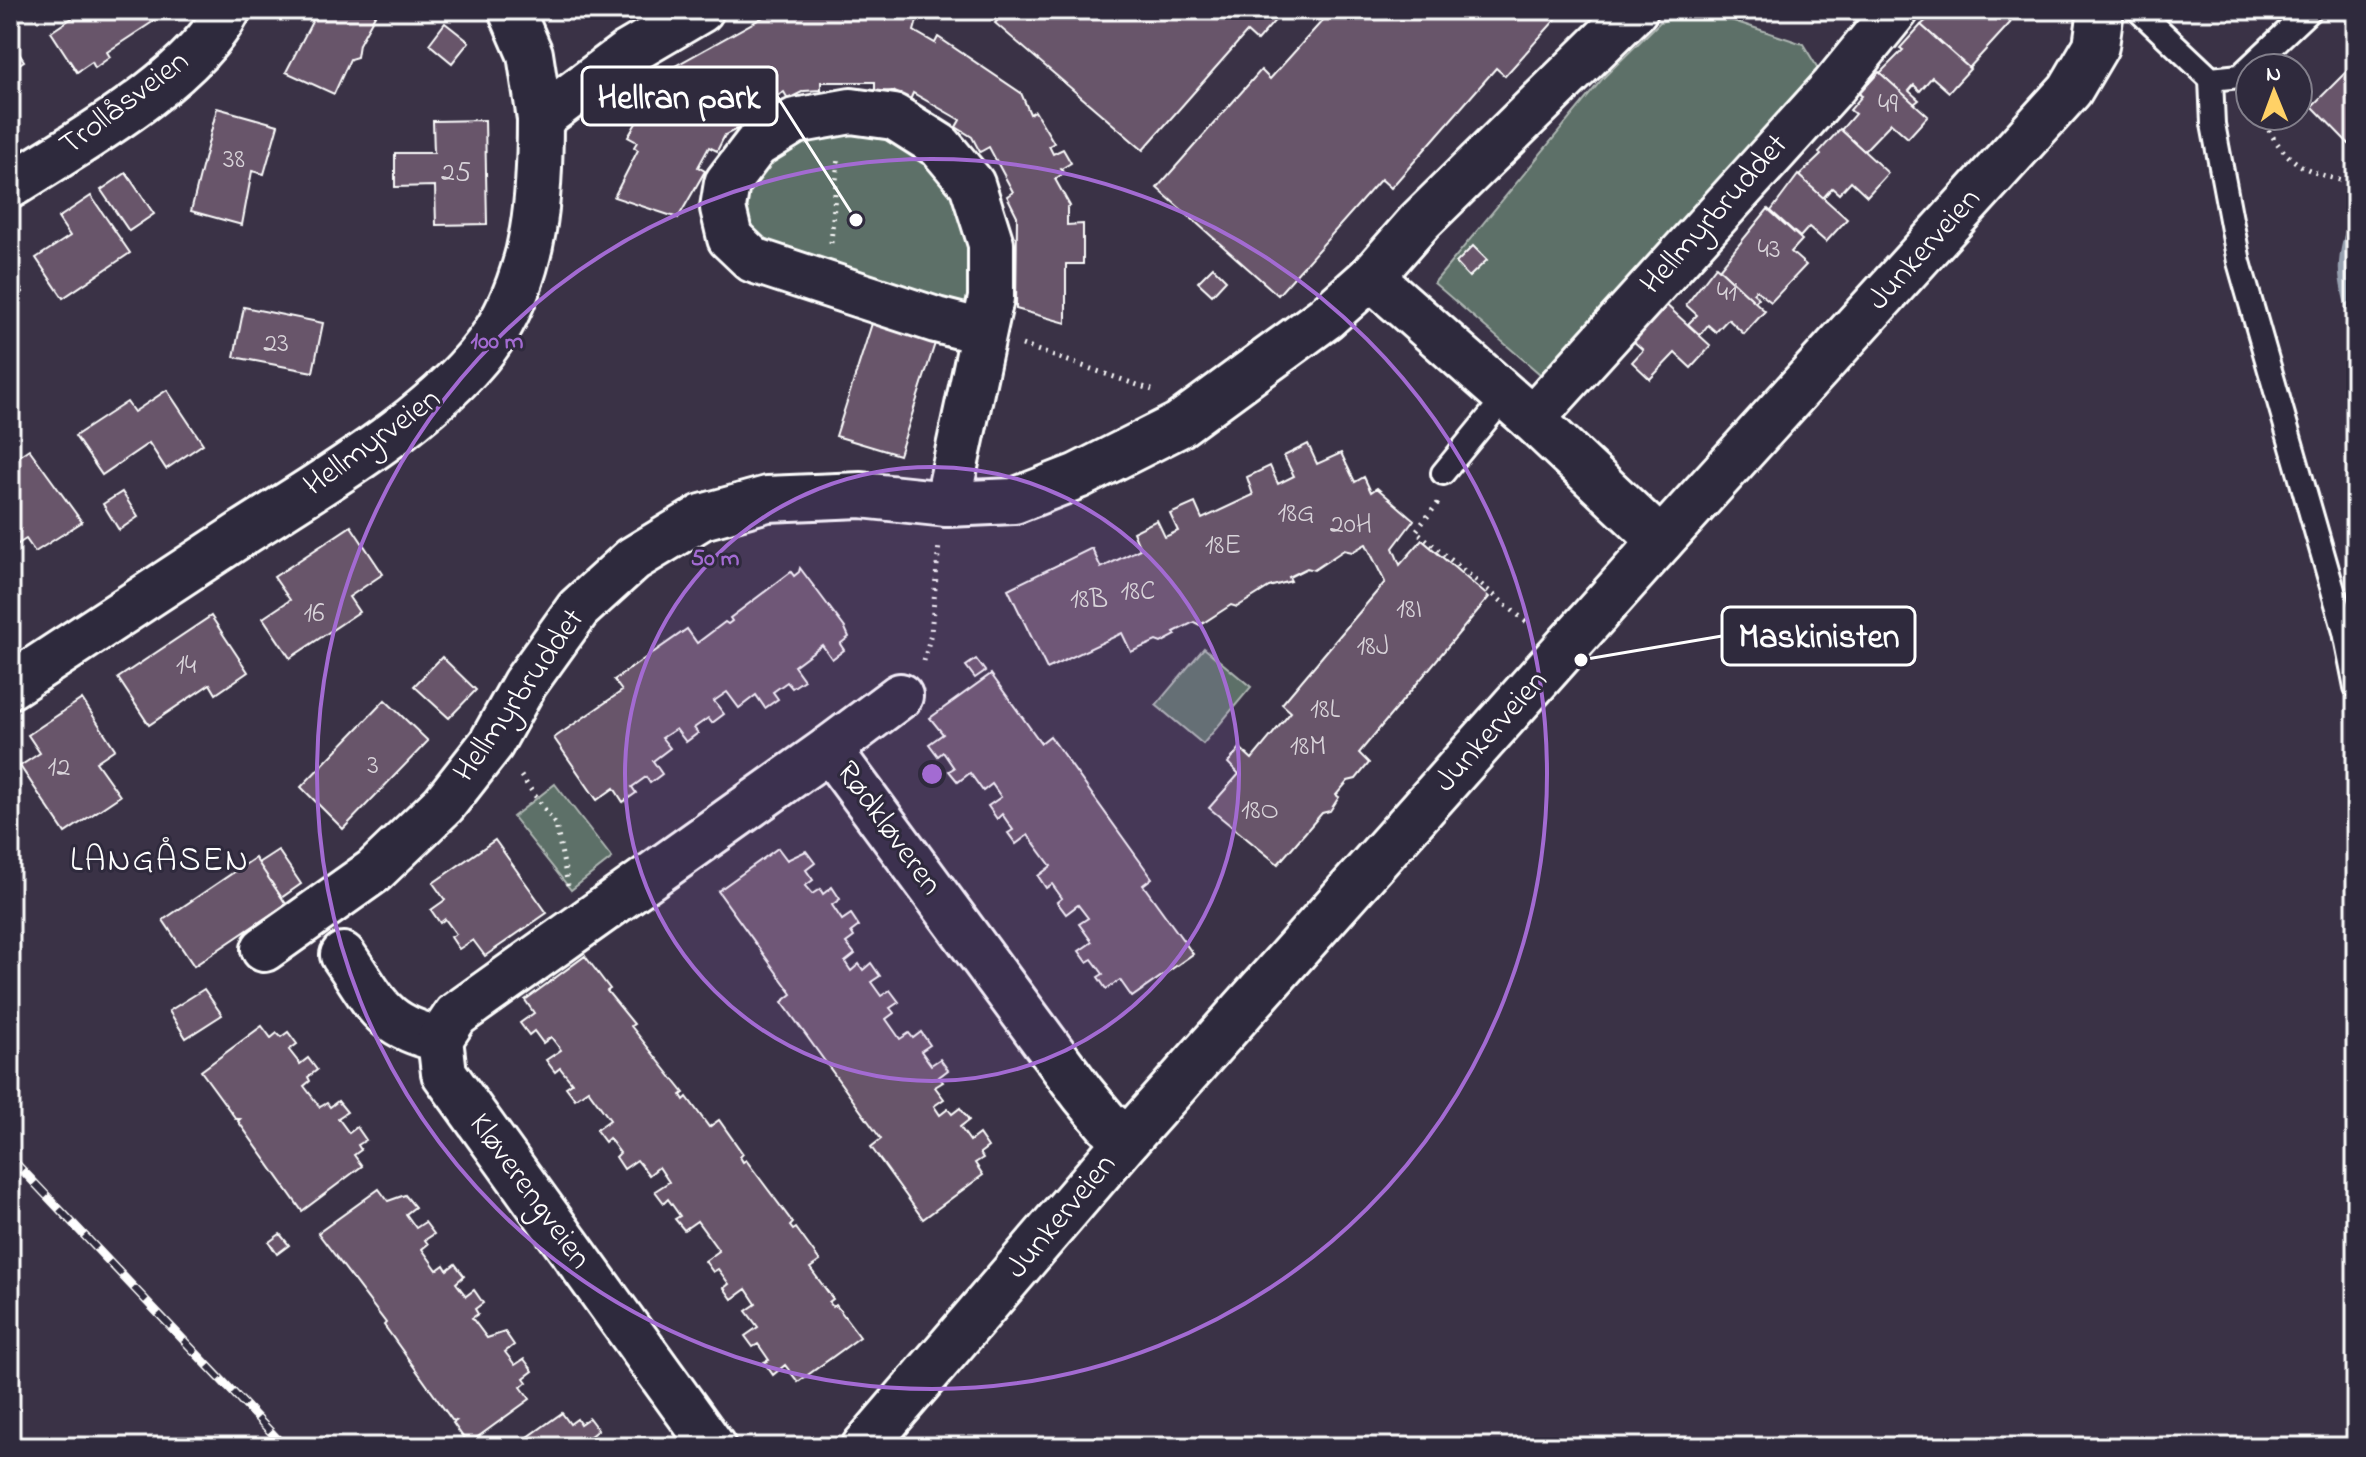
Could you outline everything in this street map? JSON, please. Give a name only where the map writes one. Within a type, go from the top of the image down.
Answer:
[{"type":"street","name":"Trollåsveien","points":[[10,186],[114,119],[185,63],[220,24],[228,10]]},
{"type":"street","name":"Hellmyrveien","points":[[10,686],[307,492],[420,412],[462,376],[494,335],[511,302],[532,244],[540,192],[540,119],[530,54],[511,10]]},
{"type":"street","points":[[540,119],[626,54],[701,10]]},
{"type":"street","name":"Hellmyrbruddet","points":[[264,949],[374,871],[444,804],[498,733],[525,683],[578,609],[633,559],[702,517],[767,499],[861,495],[947,504],[1014,501],[1078,476],[1179,425],[1325,318],[1371,277],[1420,221],[1635,10]]},
{"type":"street","name":"Hellmyrbruddet","points":[[1519,408],[1834,86],[1896,10]]},
{"type":"street","name":"Junkerveien","points":[[864,1447],[1128,1139],[1661,541],[2070,90],[2096,46],[2101,10]]},
{"type":"street","points":[[947,504],[991,298],[991,244],[972,184],[940,146],[894,117],[841,112],[795,121],[756,145],[727,183],[723,208],[730,238],[753,260],[983,332]]},
{"type":"street","points":[[1371,277],[1519,408],[1661,541]]},
{"type":"street","points":[[829,749],[900,696]]},
{"type":"street","name":"Rødkløveren","points":[[440,1039],[456,1015],[829,749],[1083,1094],[1107,1123],[1128,1139]]},
{"type":"street","points":[[343,955],[390,1021],[408,1032],[440,1039]]},
{"type":"street","name":"Kløverengveien","points":[[440,1039],[444,1073],[713,1447]]},
{"type":"lane","points":[[2138,10],[2211,79],[2213,124],[2239,262],[2345,632],[2356,687]]},
{"type":"lane","points":[[2211,79],[2240,76],[2310,10]]},
{"type":"lane","points":[[1444,484],[1519,408]]},
{"type":"path","points":[[828,285],[841,112]]},
{"type":"path","points":[[2270,132],[2278,148],[2297,166],[2356,184]]},
{"type":"path","points":[[983,332],[1203,407]]},
{"type":"path","points":[[1444,484],[1416,531],[1539,633]]},
{"type":"path","points":[[900,696],[922,670],[931,633],[939,543],[947,504]]},
{"type":"path","points":[[498,733],[521,776],[556,825],[564,879],[590,920]]},
{"type":"green space","points":[[1701,10],[1803,44],[1822,75],[1547,380],[1434,283],[1603,78],[1660,22]]},
{"type":"green space","points":[[864,127],[933,158],[973,223],[971,303],[955,308],[785,261],[740,217],[743,184],[803,133]]},
{"type":"green space","points":[[1204,648],[1251,687],[1203,744],[1156,705]]},
{"type":"green space","points":[[555,784],[612,858],[571,890],[513,817]]},
{"type":"building","points":[[84,10],[147,10],[154,21],[107,52],[110,57],[95,68],[92,62],[77,72],[51,32]]},
{"type":"building","points":[[318,10],[378,10],[359,44],[357,57],[350,59],[334,94],[286,72]]},
{"type":"building","points":[[776,10],[920,10],[914,31],[935,43],[938,37],[1021,93],[1030,114],[1035,111],[1054,143],[1049,146],[1053,154],[1063,149],[1071,163],[1061,169],[1064,173],[1055,179],[1070,206],[1067,207],[1067,225],[1083,224],[1083,264],[1066,264],[1066,323],[1016,309],[1017,216],[1007,196],[1013,192],[989,147],[980,152],[972,137],[956,127],[960,120],[913,93],[910,100],[893,91],[875,92],[875,82],[821,82],[821,90],[804,91],[788,99],[784,92],[737,119],[741,127],[725,135],[717,151],[709,147],[698,167],[705,171],[678,218],[614,197],[638,150],[634,147],[637,142],[628,137],[662,78],[659,75]]},
{"type":"building","points":[[1007,10],[1284,10],[1257,41],[1247,32],[1143,150],[995,23]]},
{"type":"building","points":[[1332,10],[1564,10],[1505,76],[1496,68],[1391,188],[1381,179],[1278,295],[1157,188],[1261,70],[1270,79]]},
{"type":"building","points":[[1938,10],[1997,10],[2011,22],[1969,68],[1921,25]]},
{"type":"building","points":[[445,23],[469,42],[452,63],[429,44]]},
{"type":"building","points":[[1921,25],[1970,69],[1949,92],[1932,77],[1920,91],[1914,85],[1909,91],[1919,100],[1914,104],[1880,73],[1903,50],[1900,48]]},
{"type":"building","points":[[10,40],[24,61],[10,70]]},
{"type":"building","points":[[2356,62],[2356,137],[2349,144],[2314,108],[2314,104]]},
{"type":"building","points":[[1879,72],[1928,116],[1908,138],[1891,123],[1864,151],[1841,130],[1855,114],[1850,110],[1862,96],[1859,94]]},
{"type":"building","points":[[217,108],[278,125],[264,174],[252,171],[242,225],[191,211]]},
{"type":"building","points":[[485,120],[487,224],[436,225],[435,186],[395,187],[395,153],[434,153],[433,121]]},
{"type":"building","points":[[1840,129],[1888,173],[1867,196],[1851,181],[1839,194],[1832,188],[1823,198],[1799,176],[1821,155],[1819,152]]},
{"type":"building","points":[[126,173],[154,214],[129,231],[101,190]]},
{"type":"building","points":[[1798,175],[1847,219],[1826,242],[1809,227],[1800,237],[1771,211]]},
{"type":"building","points":[[91,196],[130,253],[63,298],[36,258],[70,236],[58,218]]},
{"type":"building","points":[[1768,209],[1802,240],[1791,252],[1806,265],[1771,302],[1756,290],[1753,293],[1759,298],[1755,302],[1719,269]]},
{"type":"building","points":[[1473,246],[1487,260],[1469,277],[1456,263]]},
{"type":"building","points":[[1716,266],[1765,311],[1744,334],[1728,319],[1716,332],[1708,325],[1700,335],[1688,324],[1697,315],[1686,305]]},
{"type":"building","points":[[1213,267],[1226,280],[1212,295],[1198,282]]},
{"type":"building","points":[[10,272],[23,292],[10,300]]},
{"type":"building","points":[[1662,301],[1711,346],[1691,368],[1675,353],[1650,379],[1632,362],[1643,350],[1632,340]]},
{"type":"building","points":[[244,307],[323,323],[313,372],[234,357]]},
{"type":"building","points":[[875,314],[938,334],[899,455],[836,436]]},
{"type":"building","points":[[167,390],[203,444],[166,469],[149,443],[102,475],[75,436],[127,402],[134,412]]},
{"type":"building","points":[[1308,444],[1317,464],[1341,453],[1355,482],[1364,477],[1371,492],[1377,488],[1414,520],[1393,548],[1400,565],[1422,540],[1489,597],[1359,753],[1369,763],[1356,779],[1348,781],[1336,795],[1339,797],[1330,811],[1322,813],[1278,864],[1209,808],[1239,774],[1228,763],[1240,748],[1252,759],[1291,712],[1282,704],[1385,582],[1366,544],[1352,552],[1344,550],[1314,570],[1307,568],[1289,577],[1291,581],[1269,587],[1237,607],[1231,605],[1200,625],[1194,622],[1161,643],[1156,641],[1131,652],[1122,633],[1047,669],[1008,589],[1092,548],[1101,568],[1140,549],[1133,532],[1157,520],[1165,537],[1178,531],[1170,514],[1195,503],[1202,519],[1253,495],[1247,477],[1270,466],[1278,484],[1294,476],[1284,456]]},
{"type":"building","points":[[29,449],[82,522],[35,552],[26,539],[10,549],[10,462]]},
{"type":"building","points":[[122,492],[138,517],[119,530],[103,504]]},
{"type":"building","points":[[351,526],[383,574],[349,597],[359,612],[290,658],[263,618],[290,600],[274,577]]},
{"type":"building","points":[[800,568],[845,628],[849,637],[840,644],[844,650],[832,659],[822,645],[794,666],[804,680],[792,688],[787,682],[773,692],[778,699],[765,708],[756,695],[739,708],[727,692],[714,701],[724,714],[712,723],[708,718],[694,728],[698,733],[686,742],[676,729],[662,738],[670,748],[653,761],[662,774],[650,783],[646,777],[632,787],[636,793],[623,802],[614,788],[597,800],[554,738],[622,691],[614,680],[687,629],[697,643],[725,622],[728,624],[732,621],[730,618],[791,572],[794,576]]},
{"type":"building","points":[[211,616],[248,672],[216,694],[210,684],[149,725],[118,678]]},
{"type":"building","points":[[442,657],[476,690],[449,718],[414,686]]},
{"type":"building","points":[[976,659],[985,671],[975,678],[966,666]]},
{"type":"building","points":[[991,674],[1041,743],[1050,736],[1152,878],[1143,885],[1193,954],[1132,997],[1120,980],[1106,989],[1098,977],[1103,974],[1092,959],[1087,962],[1079,951],[1092,942],[1079,924],[1088,918],[1078,905],[1066,914],[1057,902],[1062,898],[1052,884],[1046,888],[1038,876],[1051,866],[1028,835],[1016,844],[1008,833],[1013,830],[1002,814],[997,819],[988,806],[1001,797],[992,784],[983,791],[970,773],[958,782],[949,771],[954,768],[943,752],[938,756],[929,744],[943,734],[930,718]]},
{"type":"building","points":[[82,699],[115,749],[96,762],[120,796],[65,833],[20,766],[40,753],[28,735]]},
{"type":"building","points":[[385,700],[428,741],[343,829],[301,787]]},
{"type":"building","points":[[495,840],[547,913],[485,956],[473,940],[459,949],[451,937],[456,934],[445,919],[440,923],[431,910],[445,900],[433,883]]},
{"type":"building","points":[[778,848],[787,860],[806,851],[815,863],[806,870],[813,880],[805,886],[812,894],[820,889],[823,894],[832,887],[840,899],[832,905],[842,920],[851,914],[859,926],[851,932],[854,937],[846,943],[855,954],[845,962],[851,971],[859,964],[863,970],[871,963],[880,976],[871,982],[881,996],[890,990],[899,1002],[890,1008],[894,1013],[886,1019],[900,1039],[909,1033],[913,1038],[921,1032],[930,1045],[921,1051],[931,1065],[940,1059],[948,1070],[939,1077],[943,1082],[935,1087],[944,1099],[934,1106],[940,1115],[948,1109],[952,1114],[960,1108],[969,1120],[960,1127],[970,1141],[979,1134],[988,1147],[980,1153],[983,1158],[975,1163],[983,1175],[923,1219],[871,1147],[881,1139],[782,1002],[792,994],[718,891]]},
{"type":"building","points":[[278,850],[301,884],[281,898],[258,863]]},
{"type":"building","points":[[255,858],[286,904],[194,966],[163,920]]},
{"type":"building","points":[[585,956],[610,989],[607,991],[634,1024],[631,1026],[684,1093],[681,1095],[684,1100],[687,1097],[709,1127],[719,1120],[743,1154],[740,1157],[743,1162],[746,1160],[793,1223],[790,1226],[793,1230],[796,1228],[820,1261],[810,1268],[833,1299],[829,1302],[833,1307],[836,1305],[860,1337],[798,1382],[785,1365],[773,1375],[764,1362],[769,1360],[758,1344],[753,1347],[745,1336],[758,1327],[746,1311],[756,1304],[746,1289],[732,1299],[724,1288],[729,1284],[718,1269],[713,1272],[705,1261],[719,1251],[697,1221],[684,1230],[675,1219],[680,1216],[668,1199],[664,1203],[655,1191],[669,1182],[659,1167],[649,1175],[637,1160],[624,1169],[616,1157],[620,1153],[609,1138],[605,1142],[596,1130],[610,1120],[588,1090],[575,1099],[566,1087],[572,1083],[560,1068],[555,1072],[546,1060],[561,1050],[551,1037],[543,1043],[534,1031],[529,1035],[520,1023],[534,1013],[525,1000]]},
{"type":"building","points":[[204,989],[222,1015],[186,1038],[169,1011]]},
{"type":"building","points":[[262,1026],[271,1038],[277,1033],[281,1037],[288,1032],[297,1044],[289,1050],[300,1064],[308,1058],[317,1070],[308,1077],[310,1081],[304,1086],[320,1107],[327,1103],[330,1107],[338,1101],[347,1112],[338,1118],[349,1133],[357,1127],[366,1140],[358,1145],[361,1150],[354,1155],[362,1166],[302,1211],[238,1121],[240,1119],[236,1119],[201,1071]]},
{"type":"building","points":[[379,1189],[388,1201],[405,1195],[415,1207],[406,1214],[416,1228],[425,1222],[434,1234],[425,1240],[428,1244],[422,1249],[437,1270],[444,1265],[447,1270],[455,1264],[464,1276],[456,1283],[466,1296],[474,1290],[483,1303],[475,1309],[478,1314],[472,1318],[487,1338],[505,1332],[514,1345],[505,1352],[515,1365],[524,1359],[533,1371],[524,1378],[527,1382],[521,1387],[530,1399],[468,1444],[453,1423],[456,1421],[452,1420],[384,1325],[386,1323],[318,1233]]},
{"type":"building","points":[[280,1234],[289,1245],[277,1254],[269,1242]]},
{"type":"building","points":[[562,1413],[570,1424],[577,1419],[580,1424],[589,1418],[598,1430],[589,1437],[596,1447],[514,1447]]},
{"type":"waterway","points":[[2356,216],[2345,257],[2345,279],[2356,320]]},
{"type":"railway","points":[[10,1157],[285,1447]]},
{"type":"place","name":"Hellran park","points":[[856,220]]},
{"type":"place","name":"Maskinisten","points":[[1581,660]]},
{"type":"district","name":"LANGÅSEN","points":[[160,862]]}]
